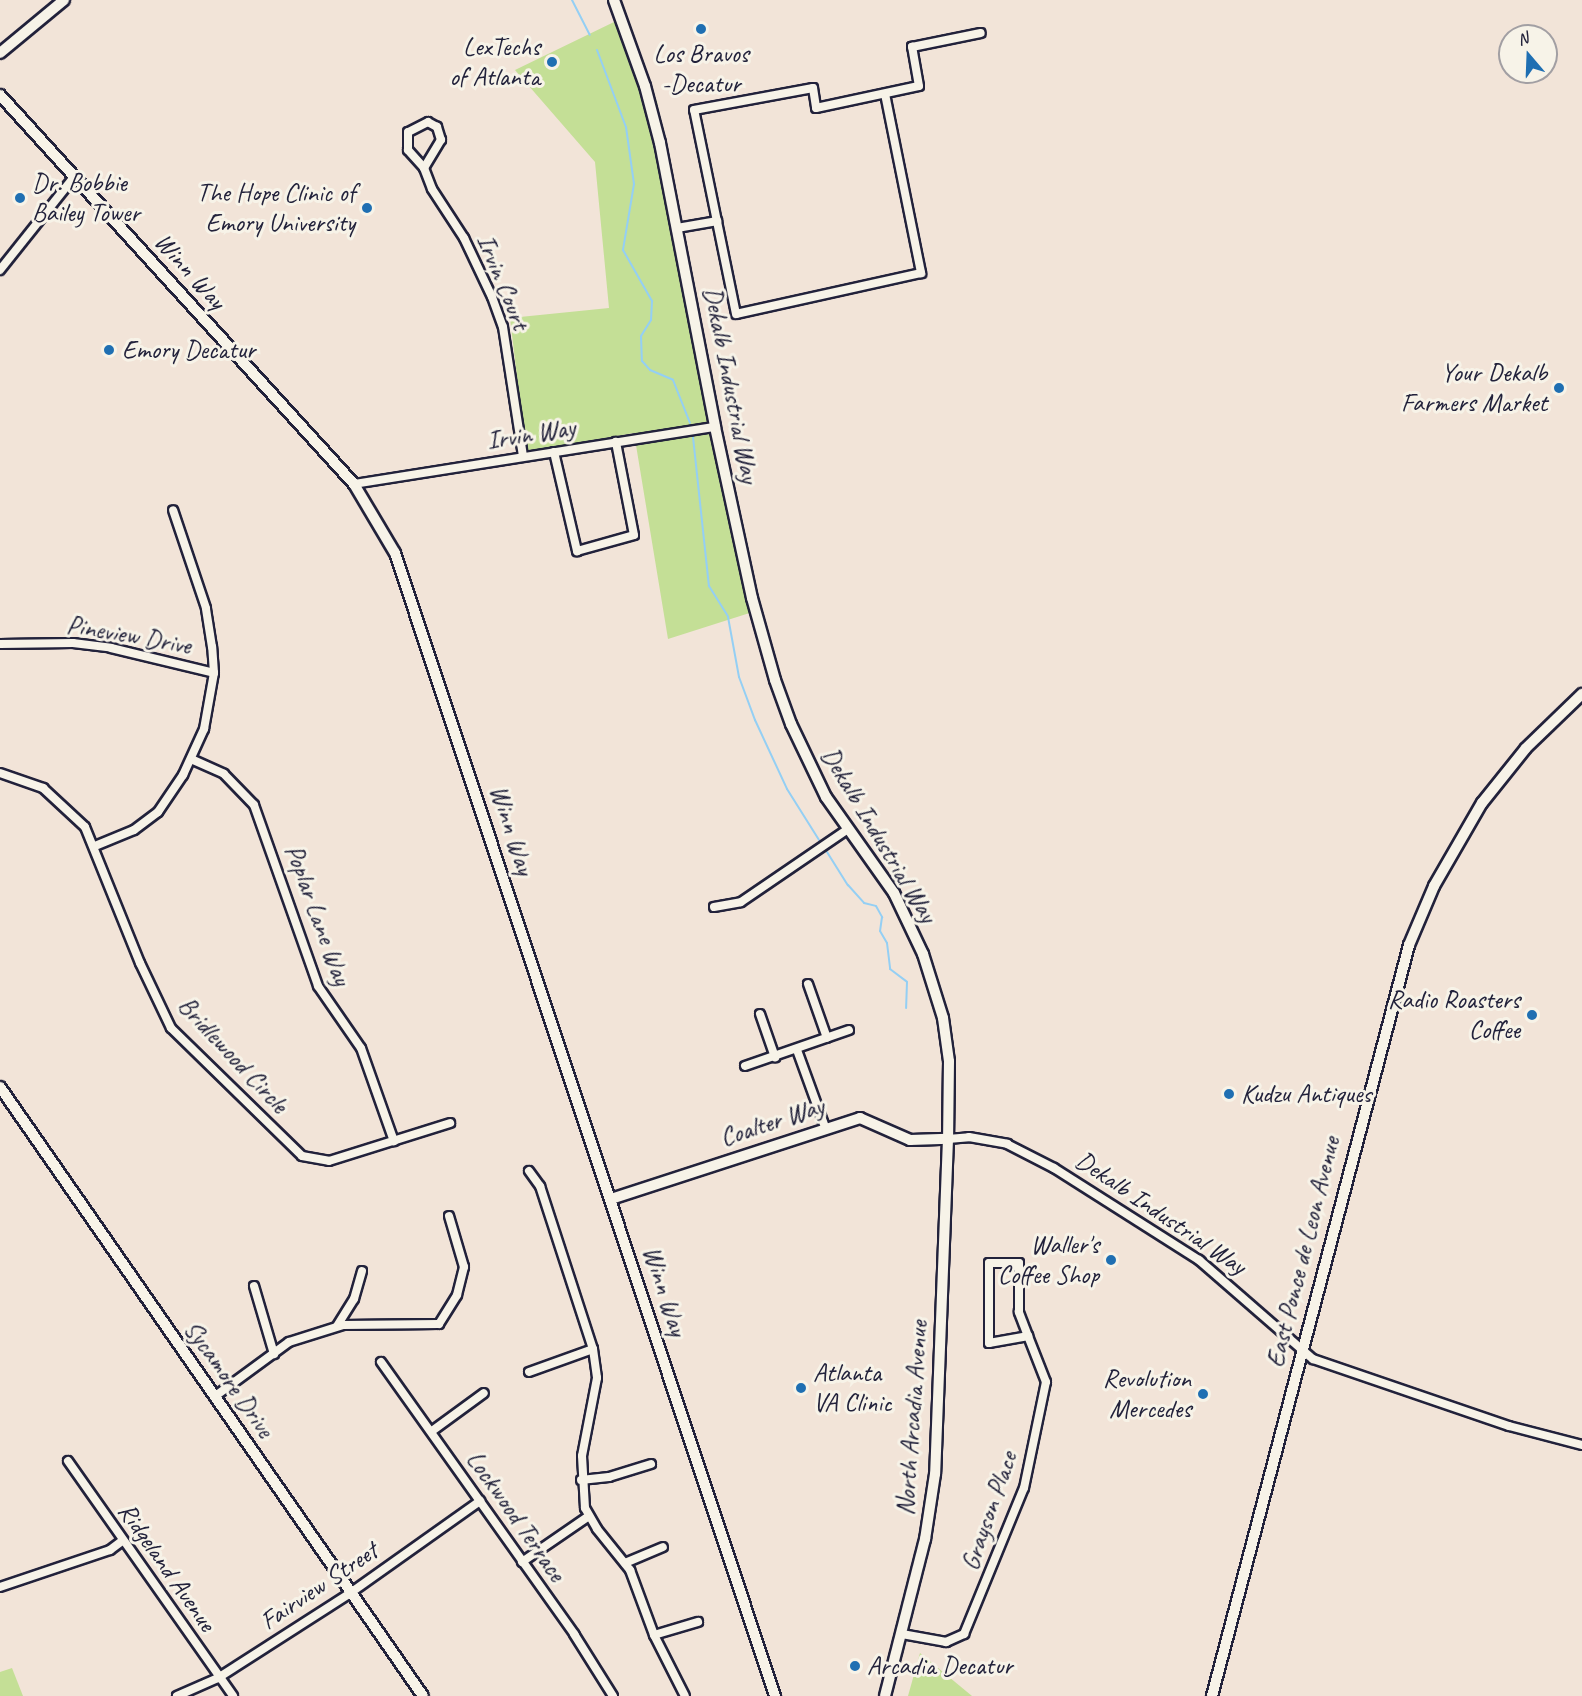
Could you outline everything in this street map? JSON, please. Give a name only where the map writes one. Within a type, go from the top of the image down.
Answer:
[{"type":"main road","points":[[0,53],[64,0]]},
{"type":"main road","name":"Dekalb Industrial Way","points":[[614,0],[647,93],[677,228],[715,427],[752,598],[775,680],[806,758],[848,828],[894,893],[923,954],[946,1040],[948,1138]]},
{"type":"main road","name":"Winn Way","points":[[0,95],[354,484],[384,532],[408,583],[612,1199],[772,1695]]},
{"type":"main road","name":"East Ponce de Leon Avenue","points":[[1212,1696],[1389,1011],[1425,904],[1450,854],[1501,778],[1582,694]]},
{"type":"main road","name":"Sycamore Drive","points":[[0,1087],[349,1594],[423,1696]]},
{"type":"main road","name":"Coalter Way","points":[[612,1199],[825,1127],[860,1118],[909,1140],[948,1138]]},
{"type":"main road","name":"North Arcadia Avenue","points":[[885,1696],[925,1539],[934,1474],[948,1138]]},
{"type":"street","points":[[885,94],[921,273],[736,314],[694,110],[813,88],[816,108],[919,86],[912,47],[981,33]]},
{"type":"street","name":"Irvin Court","points":[[424,168],[441,140],[437,127],[428,122],[417,124],[408,132],[406,141],[414,159],[424,168],[480,267],[503,327],[523,456]]},
{"type":"street","points":[[0,270],[74,177]]},
{"type":"street","points":[[677,228],[717,221]]},
{"type":"street","name":"Irvin Way","points":[[354,484],[715,427]]},
{"type":"street","points":[[554,452],[576,551],[634,535],[616,442]]},
{"type":"street","points":[[95,846],[134,830],[158,812],[191,759],[204,729],[214,673],[206,608],[173,510]]},
{"type":"street","name":"Pineview Drive","points":[[0,644],[36,642],[102,646],[214,673]]},
{"type":"street","name":"Poplar Lane Way","points":[[191,759],[224,774],[254,806],[265,826],[318,986],[361,1048],[394,1141]]},
{"type":"street","name":"Bridlewood Circle","points":[[0,773],[28,781],[57,798],[85,827],[95,846],[140,963],[171,1028],[302,1156],[320,1161],[450,1123]]},
{"type":"street","points":[[714,907],[741,902],[848,828]]},
{"type":"street","points":[[808,984],[827,1038]]},
{"type":"street","points":[[760,1014],[775,1057]]},
{"type":"street","points":[[745,1066],[797,1050],[849,1030]]},
{"type":"street","points":[[797,1050],[825,1127]]},
{"type":"street","name":"Dekalb Industrial Way","points":[[948,1138],[969,1137],[1006,1144],[1054,1168],[1220,1276],[1300,1352],[1326,1365],[1509,1426],[1582,1445]]},
{"type":"street","points":[[529,1171],[540,1186],[593,1349],[597,1378],[581,1480],[589,1516],[633,1576],[654,1635],[685,1696]]},
{"type":"street","points":[[214,1397],[289,1342],[337,1326],[414,1321],[439,1324],[457,1295],[464,1267],[449,1216]]},
{"type":"street","name":"Grayson Place","points":[[902,1634],[946,1642],[964,1634],[973,1619],[1024,1488],[1046,1382],[1019,1312],[1019,1263],[989,1263],[989,1343],[1028,1336]]},
{"type":"street","points":[[337,1326],[354,1299],[362,1271]]},
{"type":"street","points":[[254,1286],[274,1354]]},
{"type":"street","points":[[529,1372],[593,1349]]},
{"type":"street","name":"Lockwood Terrace","points":[[381,1362],[432,1431],[613,1696]]},
{"type":"street","points":[[432,1431],[484,1393]]},
{"type":"street","name":"Ridgeland Avenue","points":[[68,1461],[218,1678],[233,1696]]},
{"type":"street","points":[[581,1480],[609,1477],[651,1464]]},
{"type":"street","name":"Fairview Street","points":[[177,1696],[218,1678],[349,1594],[480,1501]]},
{"type":"street","points":[[522,1562],[589,1516]]},
{"type":"street","points":[[0,1587],[110,1550],[122,1541]]},
{"type":"street","points":[[625,1563],[663,1547]]},
{"type":"street","points":[[654,1635],[698,1622]]},
{"type":"green space","points":[[614,22],[657,101],[707,378],[759,610],[668,639],[634,433],[526,452],[510,318],[609,308],[595,162],[515,70]]},
{"type":"green space","points":[[920,1653],[972,1696],[908,1696]]},
{"type":"green space","points":[[12,1668],[23,1696],[0,1696],[0,1672]]},
{"type":"waterway","points":[[572,0],[590,35]]},
{"type":"waterway","points":[[597,50],[626,127],[634,184],[623,250],[652,301],[651,320],[641,336],[642,361],[650,370],[673,380],[690,423]]},
{"type":"waterway","points":[[693,437],[709,586],[728,617],[739,677],[755,720],[787,789],[819,840]]},
{"type":"waterway","points":[[827,852],[848,885],[864,903],[876,906],[882,917],[880,931],[887,943],[890,969],[907,982],[906,1008]]},
{"type":"place","name":"Los Bravos -Decatur","points":[[701,29]]},
{"type":"place","name":"LexTechs of Atlanta","points":[[552,62]]},
{"type":"place","name":"Dr. Bobbie Bailey Tower","points":[[20,198]]},
{"type":"place","name":"The Hope Clinic of Emory University","points":[[367,208]]},
{"type":"place","name":"Emory Decatur","points":[[109,350]]},
{"type":"place","name":"Your Dekalb Farmers Market","points":[[1559,388]]},
{"type":"place","name":"Radio Roasters Coffee","points":[[1532,1015]]},
{"type":"place","name":"Kudzu Antiques","points":[[1229,1094]]},
{"type":"place","name":"Waller's Coffee Shop","points":[[1111,1260]]},
{"type":"place","name":"Atlanta VA Clinic","points":[[801,1388]]},
{"type":"place","name":"Revolution Mercedes","points":[[1203,1394]]},
{"type":"place","name":"Arcadia Decatur","points":[[855,1666]]}]
